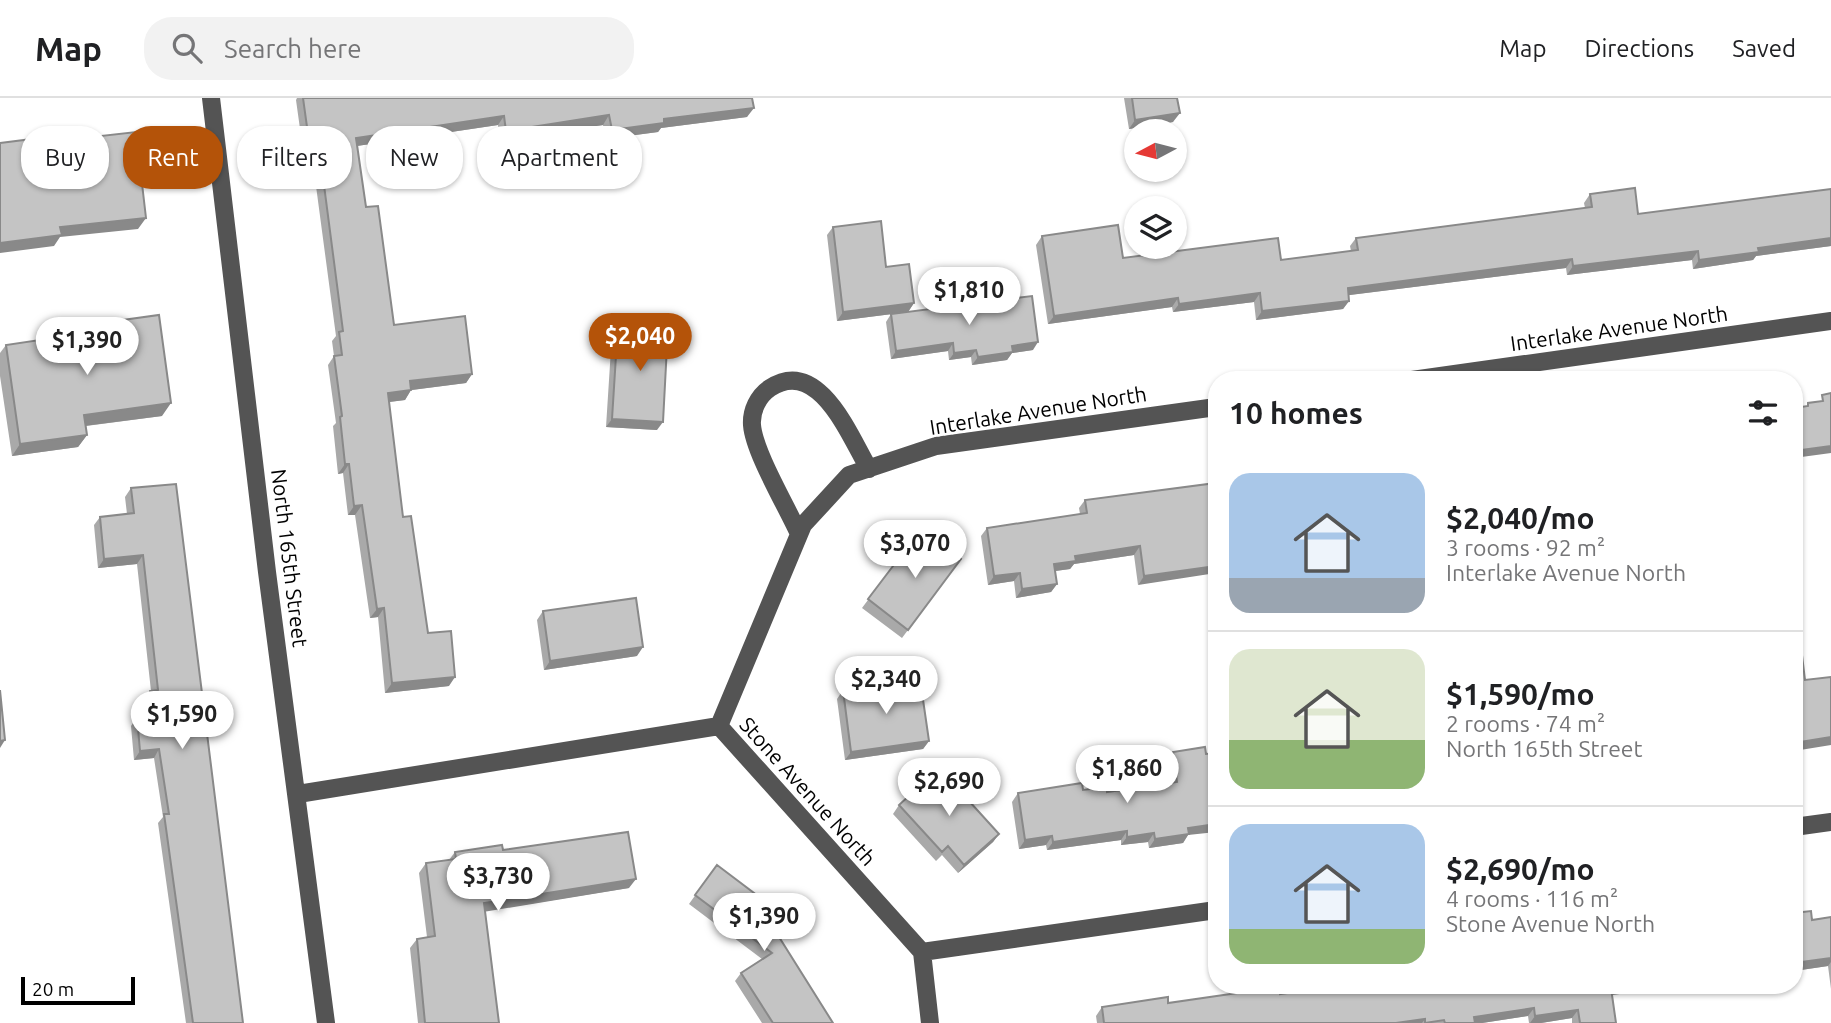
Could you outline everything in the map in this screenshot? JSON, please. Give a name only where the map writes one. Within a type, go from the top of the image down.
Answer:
[{"type":"street","name":"North 165th Street","points":[[211,98],[267,572],[326,1023]]},
{"type":"street","name":"Interlake Avenue North","points":[[1476,371],[1831,321]]},
{"type":"street","points":[[799,534],[754,435],[754,410],[769,388],[795,381],[820,391],[869,469]]},
{"type":"street","name":"Interlake Avenue North","points":[[719,726],[803,525],[849,475],[936,446],[1208,408]]},
{"type":"street","name":"Stone Avenue North","points":[[298,794],[719,726],[922,952]]},
{"type":"street","points":[[1803,826],[1831,821]]},
{"type":"street","points":[[930,1023],[922,952],[1208,911]]},
{"type":"building","points":[[303,98],[752,98],[754,108],[664,119],[664,123],[642,126],[611,126],[609,115],[538,126],[505,126],[504,116],[437,126],[366,126],[366,137],[356,138],[366,207],[378,206],[394,325],[465,316],[472,374],[410,381],[411,390],[388,393],[403,517],[411,516],[428,633],[451,631],[455,677],[392,683],[384,608],[377,609],[362,505],[354,506],[349,464],[345,464],[334,356],[342,355],[339,332],[343,331],[325,189],[352,189],[352,126],[307,126]]},
{"type":"building","points":[[1132,98],[1177,98],[1180,113],[1135,119]]},
{"type":"building","points":[[123,133],[123,189],[143,189],[146,218],[60,227],[62,235],[0,243],[0,143],[21,140],[21,189],[109,189],[109,135]]},
{"type":"building","points":[[1635,188],[1638,214],[1831,189],[1831,238],[1758,248],[1759,252],[1699,260],[1698,251],[1573,266],[1572,259],[1348,288],[1349,301],[1262,311],[1260,293],[1179,304],[1178,298],[1054,316],[1042,236],[1118,225],[1124,259],[1187,259],[1187,250],[1278,238],[1281,260],[1358,250],[1356,238],[1592,207],[1590,194]]},
{"type":"building","points":[[881,221],[886,267],[909,264],[914,303],[843,312],[833,227]]},
{"type":"building","points":[[1032,296],[1038,342],[1012,346],[1013,352],[978,357],[976,350],[954,353],[953,343],[896,351],[891,314]]},
{"type":"building","points":[[159,315],[171,403],[84,415],[87,435],[20,444],[6,345],[87,333],[86,325]]},
{"type":"building","points":[[618,324],[668,327],[663,422],[612,419]]},
{"type":"building","points":[[1831,393],[1831,446],[1803,450],[1803,407],[1808,406],[1808,403],[1823,401],[1822,395]]},
{"type":"building","points":[[176,484],[243,1023],[193,1023],[164,814],[169,814],[159,749],[140,751],[137,717],[152,715],[150,691],[158,690],[143,555],[104,559],[100,517],[134,513],[131,488]]},
{"type":"building","points":[[1208,484],[1208,567],[1144,576],[1140,546],[1075,556],[1076,561],[1054,564],[1057,584],[1022,589],[1020,573],[994,576],[987,528],[1087,513],[1085,500]]},
{"type":"building","points":[[924,531],[961,559],[908,630],[868,599],[906,549],[909,552]]},
{"type":"building","points":[[636,598],[643,647],[550,661],[543,611]]},
{"type":"building","points":[[1803,663],[1805,680],[1831,677],[1831,737],[1803,742]]},
{"type":"building","points":[[920,679],[929,741],[851,752],[843,690]]},
{"type":"building","points":[[0,690],[5,740],[0,741]]},
{"type":"building","points":[[1205,747],[1208,754],[1208,825],[1188,828],[1189,834],[1155,839],[1154,833],[1127,837],[1127,831],[1053,842],[1052,836],[1025,840],[1018,793],[1082,783],[1083,790],[1107,787],[1107,792],[1177,782],[1173,752]]},
{"type":"building","points":[[939,768],[999,834],[964,865],[948,846],[942,852],[899,805]]},
{"type":"building","points":[[628,832],[636,879],[484,903],[499,1023],[425,1023],[417,939],[435,936],[426,863],[456,859],[455,852],[502,845],[503,850]]},
{"type":"building","points":[[717,865],[770,905],[764,913],[833,1023],[773,1023],[741,973],[772,953],[695,895]]},
{"type":"building","points":[[1811,911],[1812,920],[1831,917],[1831,958],[1803,962],[1803,912]]},
{"type":"building","points":[[1230,994],[1612,994],[1616,1023],[1580,1023],[1578,1010],[1535,1016],[1534,1008],[1474,1017],[1475,1023],[1445,1023],[1444,1020],[1425,1023],[1425,1019],[1396,1023],[1104,1023],[1102,1007],[1168,997],[1168,1003]]}]
